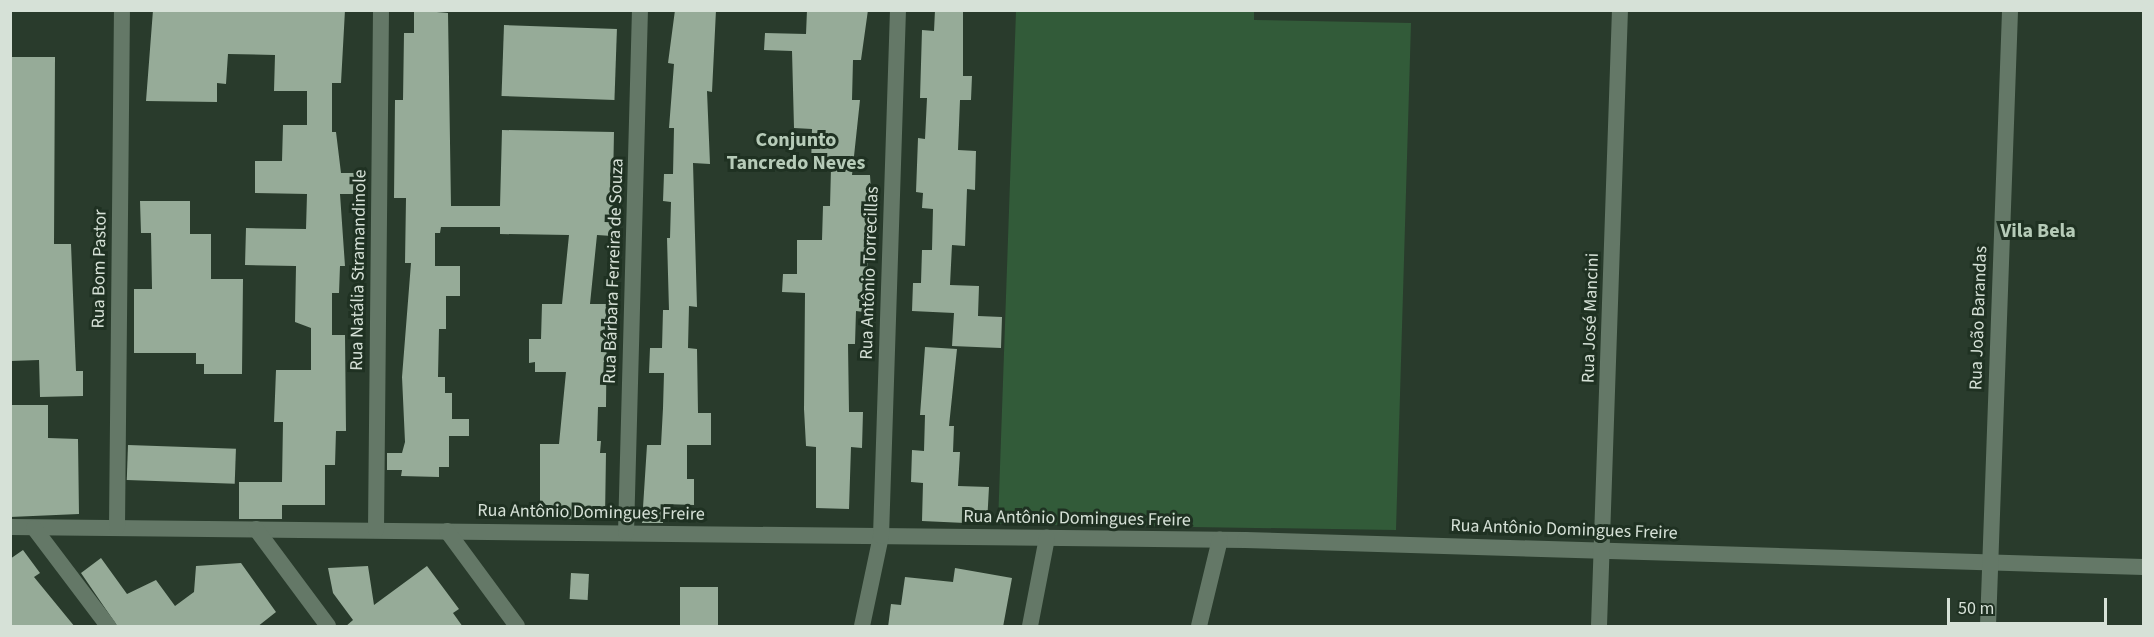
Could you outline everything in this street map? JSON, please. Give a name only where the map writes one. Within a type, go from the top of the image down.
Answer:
[{"type":"street","name":"Rua Bom Pastor","points":[[117,527],[122,10]]},
{"type":"street","name":"Rua Natália Stramandinole","points":[[376,530],[381,10]]},
{"type":"street","name":"Rua Bárbara Ferreira de Souza","points":[[626,533],[640,10]]},
{"type":"street","name":"Rua Antônio Torrecillas","points":[[862,627],[881,536],[898,10]]},
{"type":"street","name":"Rua José Mancini","points":[[1599,627],[1620,10]]},
{"type":"street","name":"Rua João Barandas","points":[[1988,627],[2010,10]]},
{"type":"street","name":"Rua Antônio Domingues Freire","points":[[10,527],[1220,540],[2144,567]]},
{"type":"street","points":[[34,528],[108,627]]},
{"type":"street","points":[[256,529],[327,627]]},
{"type":"street","points":[[447,531],[517,627]]},
{"type":"street","points":[[1030,627],[1047,538]]},
{"type":"street","points":[[1199,627],[1220,540]]},
{"type":"green space","points":[[1254,10],[1254,20],[1411,23],[1396,530],[998,524],[1016,11]]},
{"type":"building","points":[[153,10],[345,10],[341,83],[332,83],[332,132],[336,132],[341,173],[354,173],[353,194],[340,194],[345,266],[340,266],[339,293],[332,293],[332,335],[345,335],[346,431],[336,431],[335,465],[325,465],[325,505],[282,505],[282,519],[239,519],[239,482],[282,482],[283,422],[274,422],[276,370],[311,370],[311,328],[295,322],[296,266],[245,265],[246,228],[306,229],[307,194],[255,193],[255,161],[282,161],[283,125],[307,125],[307,91],[274,91],[275,55],[228,54],[226,84],[217,83],[217,102],[146,101]]},
{"type":"building","points":[[414,10],[448,13],[451,206],[500,206],[502,130],[614,132],[612,236],[597,235],[590,304],[607,304],[606,407],[598,407],[597,441],[601,441],[600,453],[606,453],[605,519],[540,519],[540,444],[559,444],[566,372],[535,372],[535,362],[529,363],[529,339],[541,339],[542,304],[562,304],[569,235],[500,234],[500,227],[441,227],[440,233],[435,233],[435,266],[460,266],[460,296],[446,296],[446,329],[439,329],[438,377],[445,377],[445,393],[452,393],[452,419],[469,419],[469,436],[449,436],[449,467],[439,467],[439,477],[401,476],[402,470],[387,470],[387,453],[402,453],[405,442],[402,377],[411,263],[405,263],[406,198],[394,198],[395,100],[403,100],[404,33],[414,33]]},
{"type":"building","points":[[675,10],[716,10],[712,92],[707,91],[710,164],[693,163],[697,307],[689,306],[688,348],[697,349],[698,413],[711,413],[711,445],[687,445],[687,479],[694,479],[694,505],[664,504],[663,523],[642,523],[647,445],[661,445],[664,373],[649,373],[650,348],[662,348],[663,310],[669,310],[667,238],[670,238],[671,202],[663,201],[664,174],[673,174],[674,128],[669,128],[674,64],[668,63]]},
{"type":"building","points":[[807,10],[868,10],[861,60],[853,60],[852,100],[860,100],[852,175],[870,175],[872,207],[864,312],[856,311],[855,344],[848,344],[849,412],[863,412],[862,448],[851,447],[849,509],[816,508],[816,447],[806,446],[804,409],[805,293],[782,292],[783,274],[797,274],[797,240],[822,240],[823,206],[830,206],[831,168],[811,168],[812,129],[794,128],[792,51],[764,50],[765,33],[806,34]]},
{"type":"building","points":[[935,10],[963,10],[963,76],[972,76],[971,100],[960,100],[958,150],[976,151],[975,190],[967,189],[965,246],[952,245],[950,285],[979,286],[978,316],[1002,317],[1001,348],[952,346],[954,313],[912,311],[913,283],[921,283],[922,250],[932,250],[933,209],[922,208],[923,193],[916,192],[918,138],[925,139],[927,98],[920,98],[922,30],[934,31]]},
{"type":"building","points":[[504,25],[617,29],[614,100],[502,96]]},
{"type":"building","points":[[10,57],[55,57],[54,244],[71,244],[76,371],[83,371],[83,396],[40,397],[39,360],[10,361]]},
{"type":"building","points":[[140,201],[190,201],[190,234],[211,234],[211,279],[243,279],[242,374],[204,374],[204,364],[196,364],[196,353],[134,353],[134,289],[152,289],[151,233],[141,233]]},
{"type":"building","points":[[925,347],[957,349],[949,426],[954,426],[953,452],[960,452],[958,486],[989,487],[987,524],[922,521],[923,483],[911,482],[912,450],[924,451],[925,415],[920,415]]},
{"type":"building","points":[[10,405],[48,405],[48,438],[78,439],[79,514],[10,517]]},
{"type":"building","points":[[128,445],[236,449],[235,484],[127,480]]},
{"type":"building","points":[[23,550],[40,573],[34,577],[75,627],[10,627],[10,559]]},
{"type":"building","points":[[101,558],[127,594],[156,580],[175,606],[194,592],[196,566],[241,563],[276,612],[257,627],[118,627],[81,573]]},
{"type":"building","points":[[368,566],[374,605],[427,566],[459,609],[453,613],[463,627],[345,627],[353,620],[333,593],[328,568]]},
{"type":"building","points":[[955,568],[1012,578],[1003,627],[888,627],[891,604],[901,605],[905,577],[953,582]]},
{"type":"building","points":[[571,573],[589,574],[588,600],[570,599]]},
{"type":"building","points":[[680,587],[718,587],[718,626],[680,626]]},
{"type":"district","name":"Conjunto Tancredo Neves","points":[[796,152]]},
{"type":"district","name":"Vila Bela","points":[[2038,231]]}]
